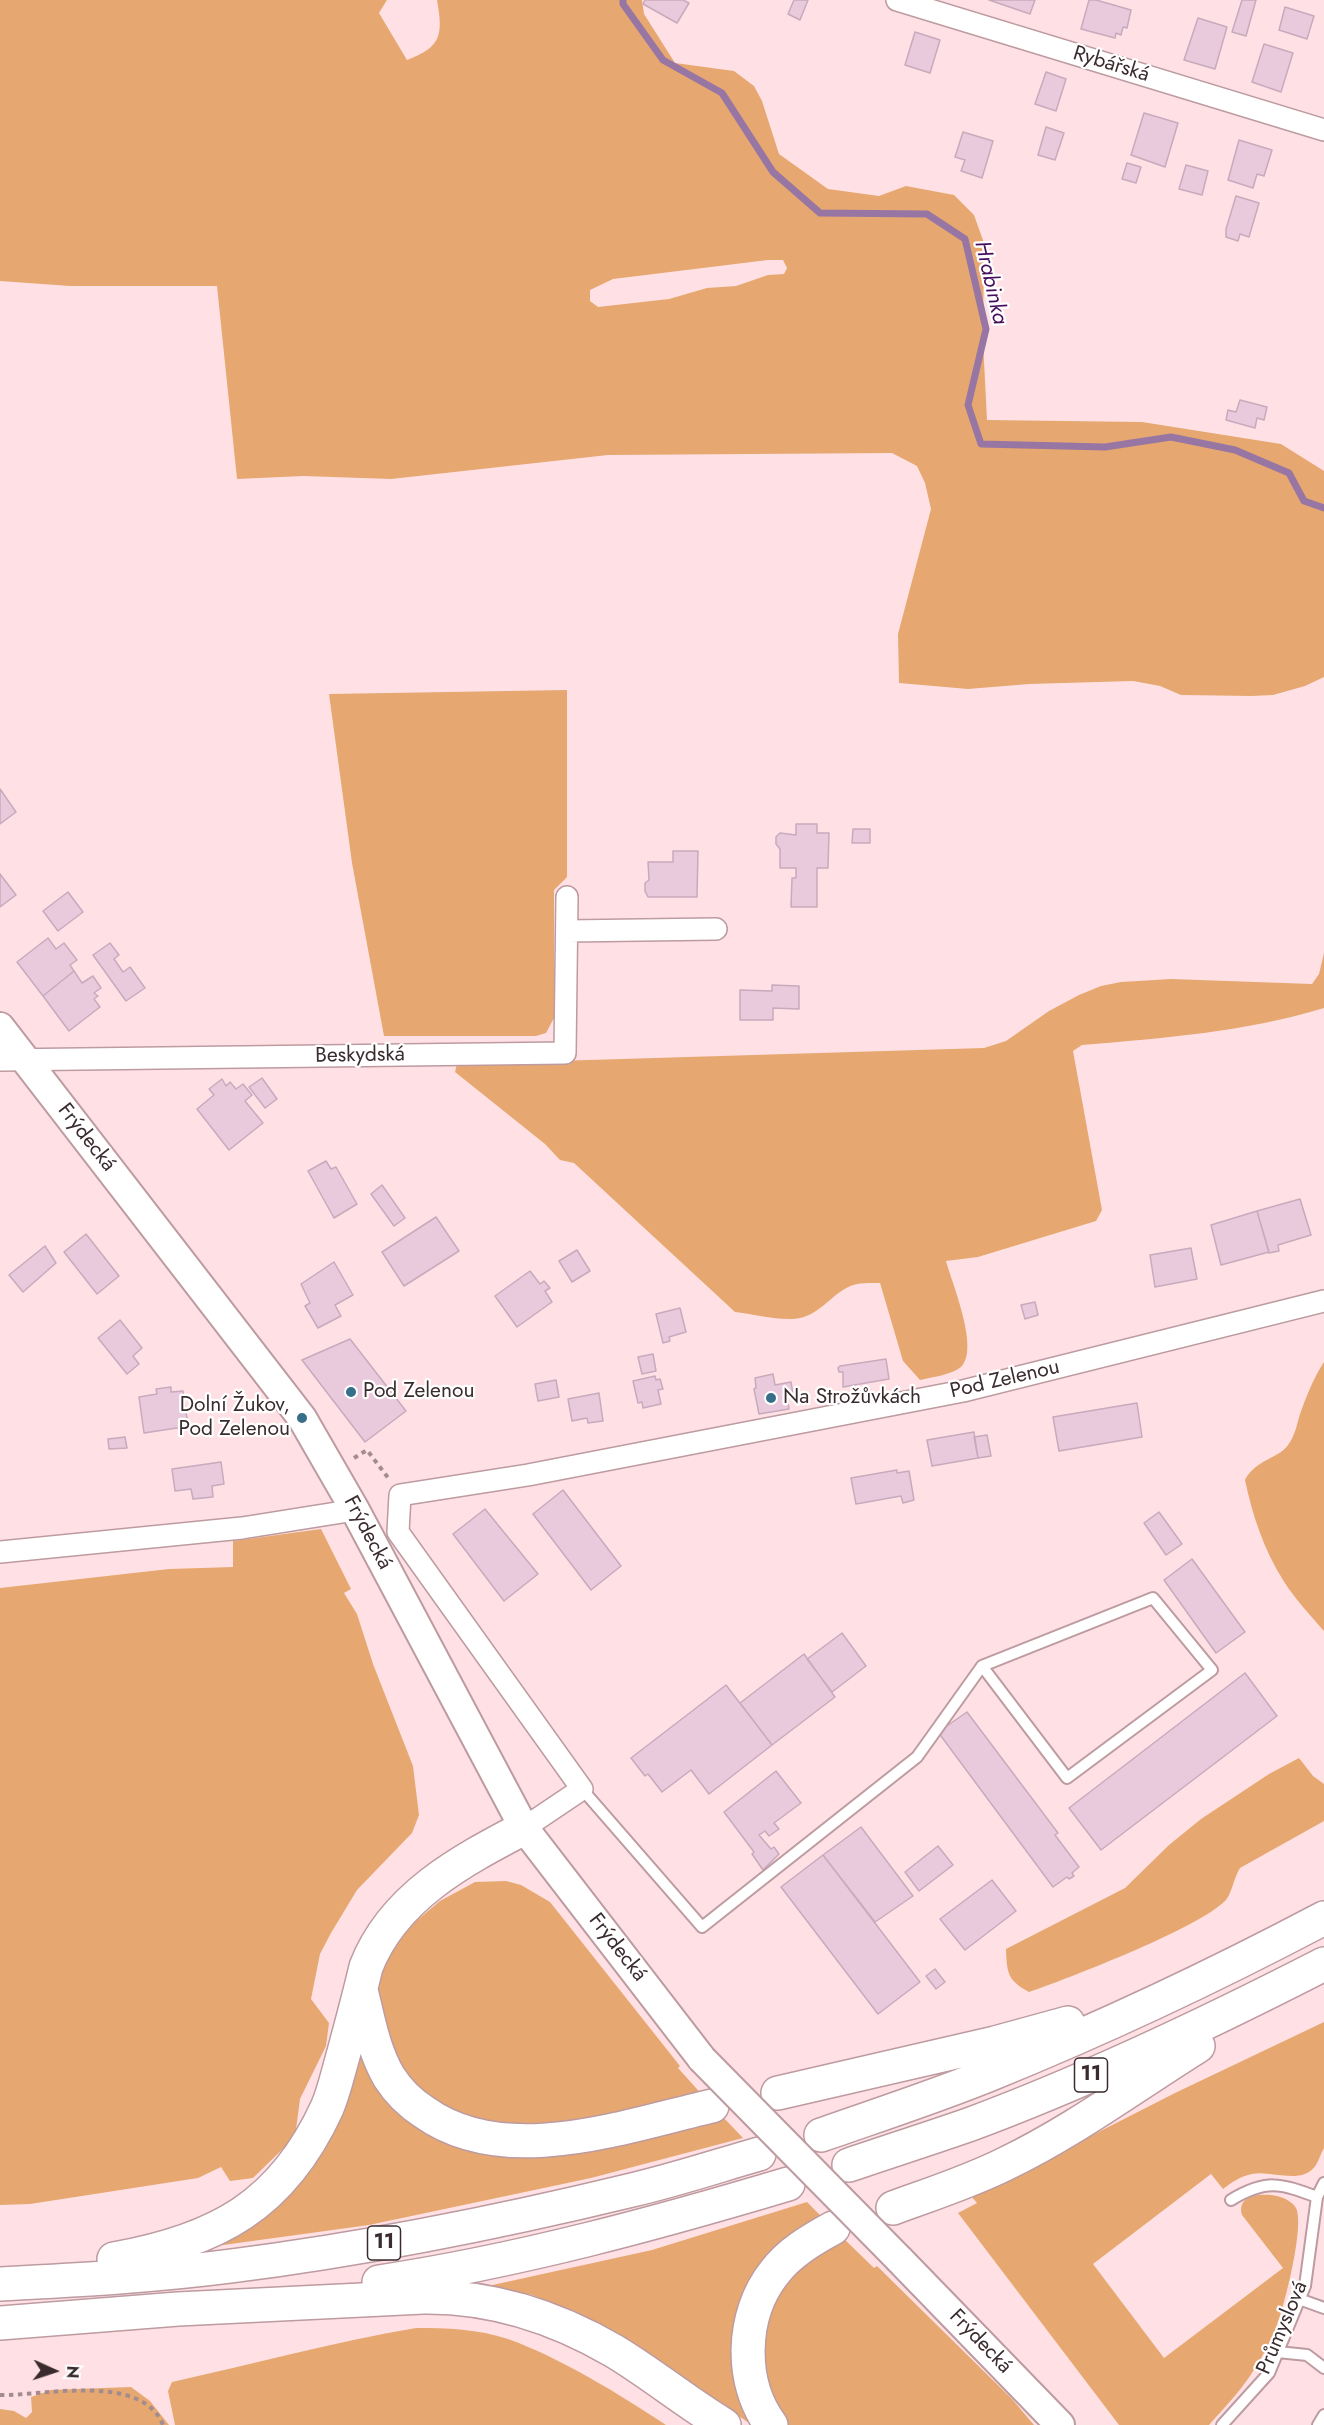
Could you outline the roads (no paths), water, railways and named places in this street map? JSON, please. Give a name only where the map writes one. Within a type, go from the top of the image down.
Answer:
[{"type":"highway","points":[[0,2278],[149,2253],[186,2242],[227,2223],[258,2204],[284,2177],[307,2145],[328,2107],[374,1946],[400,1910],[473,1855],[524,1828]]},
{"type":"highway","name":"11","points":[[821,2135],[991,2074],[1100,2029],[1221,1973],[1324,1918]]},
{"type":"highway","points":[[893,2208],[971,2180],[1016,2158],[1071,2127],[1324,1966]]},
{"type":"highway","name":"11","points":[[849,2165],[971,2123],[1100,2072],[1324,1966]]},
{"type":"highway","points":[[778,2092],[995,2043],[1079,2020],[1221,1973]]},
{"type":"highway","points":[[361,1990],[375,2049],[390,2078],[410,2102],[436,2121],[464,2133],[495,2139],[527,2141],[550,2139],[620,2127],[712,2106]]},
{"type":"highway","name":"11","points":[[0,2284],[120,2277],[230,2266],[368,2246],[501,2220],[634,2189],[759,2154]]},
{"type":"highway","name":"11","points":[[0,2323],[178,2309],[396,2279],[539,2252],[678,2217],[788,2184]]},
{"type":"highway","points":[[771,2425],[759,2402],[748,2366],[750,2328],[755,2309],[763,2290],[780,2266],[801,2247],[833,2228]]},
{"type":"highway","points":[[178,2309],[451,2297],[508,2305],[554,2321],[598,2343],[724,2425]]},
{"type":"main road","name":"Frýdecká","points":[[0,1027],[13,1060],[302,1418],[355,1510],[524,1828],[702,2059],[1060,2425]]},
{"type":"street","name":"Rybářská","points":[[897,0],[1324,130]]},
{"type":"street","name":"Beskydská","points":[[13,1060],[565,1053],[567,897]]},
{"type":"street","points":[[567,931],[716,929]]},
{"type":"street","name":"Pod Zelenou","points":[[582,1790],[398,1532],[400,1494],[528,1475],[963,1391],[1324,1301]]},
{"type":"street","points":[[0,1552],[242,1528],[355,1510]]},
{"type":"street","points":[[524,1828],[582,1790]]},
{"type":"lane","points":[[582,1790],[702,1927],[917,1757],[982,1666],[1153,1598],[1212,1670],[1067,1778],[982,1666]]},
{"type":"lane","name":"Průmyslová","points":[[1222,2425],[1269,2373],[1278,2352],[1305,2286],[1317,2197],[1324,2183]]},
{"type":"lane","points":[[1231,2200],[1249,2189],[1275,2184],[1317,2197]]},
{"type":"lane","points":[[1299,2299],[1324,2308]]},
{"type":"lane","points":[[1278,2352],[1307,2355],[1324,2368]]},
{"type":"lane","points":[[1318,2425],[1324,2415]]},
{"type":"waterway","name":"Hrabinka","points":[[623,0],[623,4],[663,60],[722,93],[773,172],[820,213],[927,214],[965,239],[986,329],[968,405],[981,444],[1105,447],[1171,437],[1235,450],[1289,473],[1304,501],[1324,508]]},
{"type":"place","name":"Pod Zelenou","points":[[351,1392]]},
{"type":"place","name":"Na Strožůvkách","points":[[771,1398]]},
{"type":"place","name":"Dolní Žukov, Pod Zelenou","points":[[302,1418]]}]
